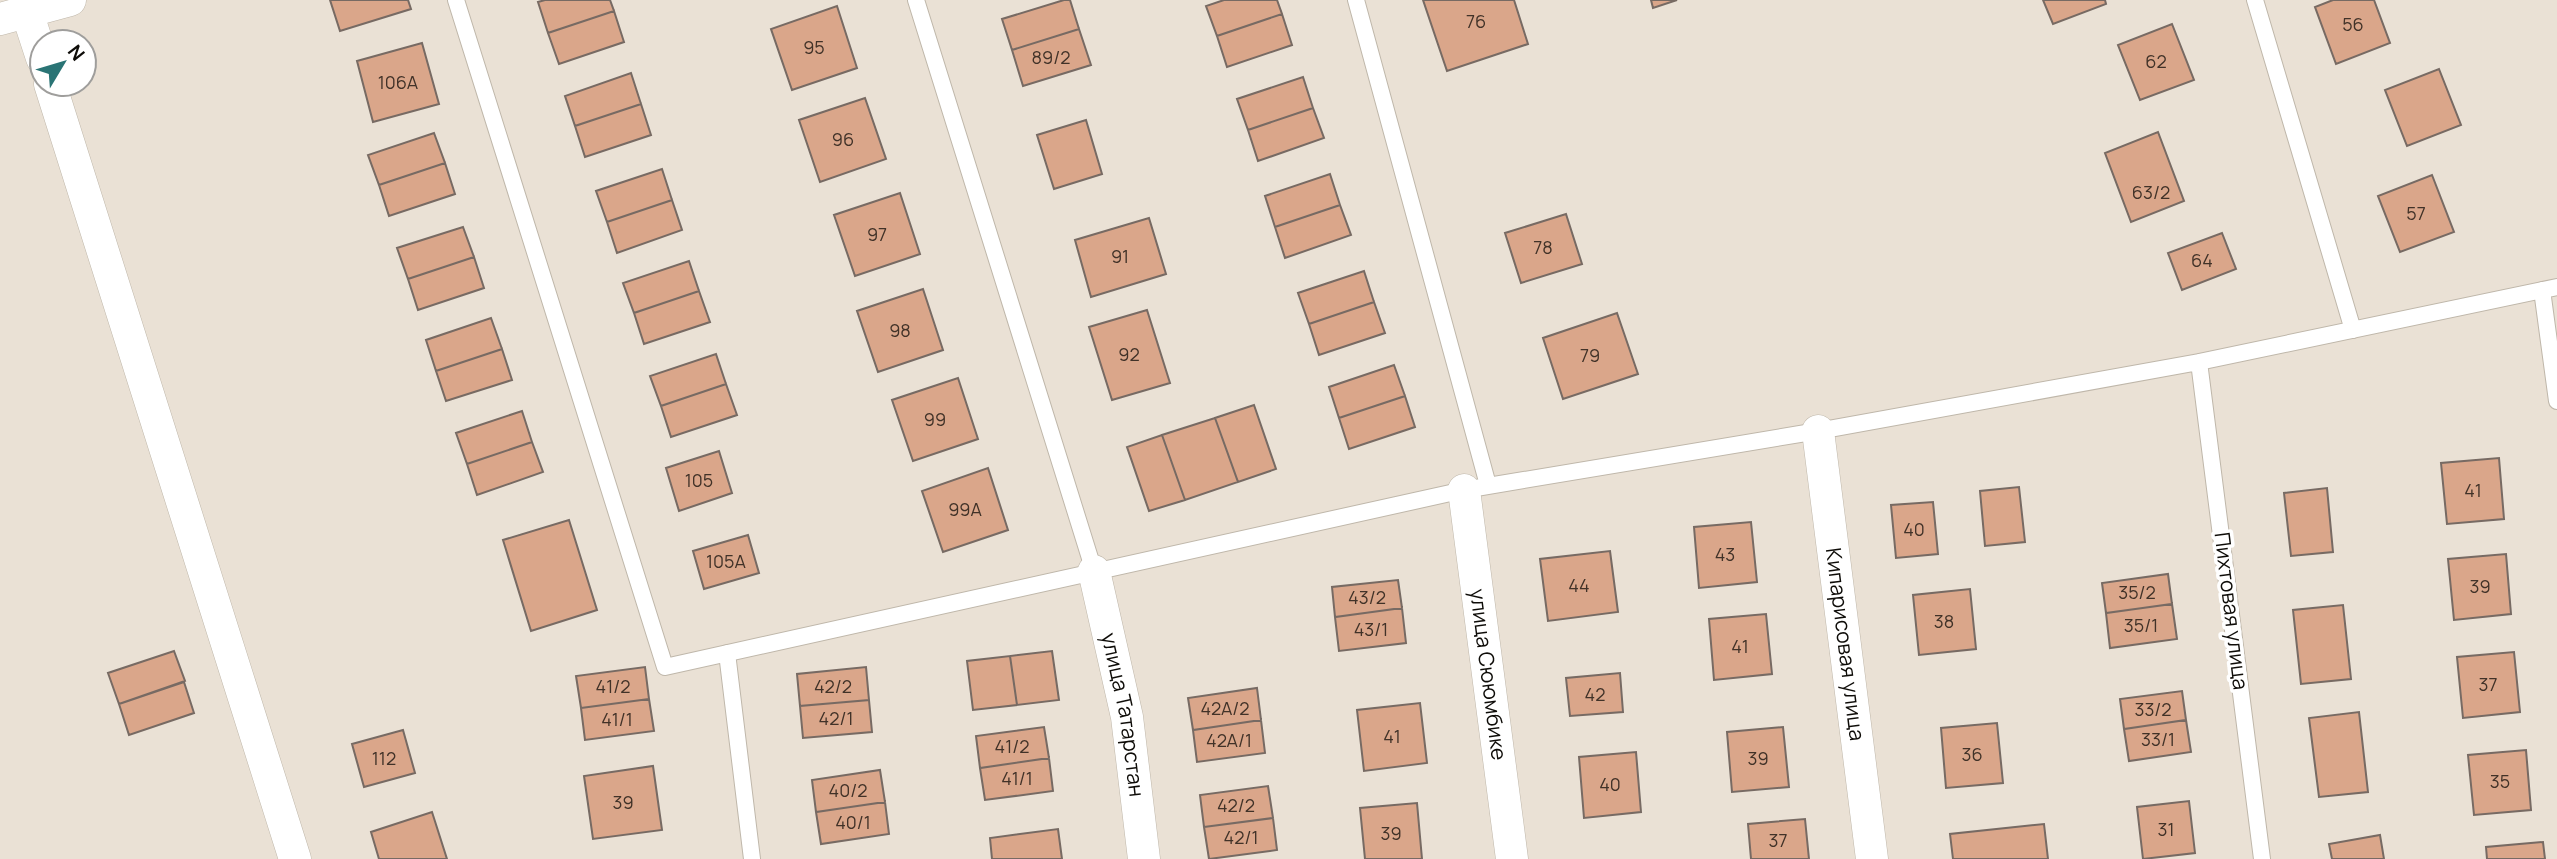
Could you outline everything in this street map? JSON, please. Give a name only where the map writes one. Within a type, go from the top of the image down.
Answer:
[{"type":"street","points":[[28,36],[14,15],[70,0]]},
{"type":"street","points":[[54,98],[295,859]]},
{"type":"street","name":"Кипарисовая улица","points":[[1818,431],[1872,859]]},
{"type":"street","name":"улица Сююмбике","points":[[1476,488],[1512,859]]},
{"type":"street","name":"улица Татарстан","points":[[1094,571],[1126,717],[1144,859]]},
{"type":"lane","points":[[456,0],[665,667],[1476,488],[1818,431],[2199,362],[2550,289],[2557,401]]},
{"type":"lane","points":[[916,0],[1094,571]]},
{"type":"lane","points":[[1356,0],[1476,488]]},
{"type":"lane","points":[[2255,0],[2353,330]]},
{"type":"lane","name":"Пихтовая улица","points":[[2199,362],[2262,859]]},
{"type":"lane","points":[[727,653],[752,859]]},
{"type":"building","points":[[330,0],[408,0],[411,9],[340,31]]},
{"type":"building","points":[[610,0],[614,11],[548,33],[538,2]]},
{"type":"building","points":[[1070,0],[1079,29],[1012,50],[1002,19]]},
{"type":"building","points":[[1224,0],[1277,0],[1282,14],[1217,36],[1206,6]]},
{"type":"building","points":[[1423,0],[1514,0],[1528,44],[1447,71]]},
{"type":"building","points":[[1651,0],[1677,0],[1653,8]]},
{"type":"building","points":[[2043,0],[2105,0],[2106,4],[2053,24]]},
{"type":"building","points":[[2333,0],[2374,0],[2390,43],[2336,64],[2315,7]]},
{"type":"building","points":[[837,6],[857,68],[792,90],[771,29]]},
{"type":"building","points":[[614,11],[624,42],[559,64],[548,33]]},
{"type":"building","points":[[1282,14],[1292,45],[1227,67],[1217,36]]},
{"type":"building","points":[[2172,24],[2194,80],[2140,100],[2118,45]]},
{"type":"building","points":[[1079,29],[1091,65],[1023,86],[1012,50]]},
{"type":"building","points":[[422,43],[439,104],[373,122],[357,61]]},
{"type":"building","points":[[2439,69],[2461,125],[2407,146],[2385,90]]},
{"type":"building","points":[[631,73],[641,104],[575,126],[565,96]]},
{"type":"building","points":[[1303,77],[1313,108],[1248,130],[1237,99]]},
{"type":"building","points":[[865,98],[886,159],[820,182],[799,120]]},
{"type":"building","points":[[641,104],[651,135],[585,157],[575,126]]},
{"type":"building","points":[[1313,108],[1324,138],[1258,161],[1248,130]]},
{"type":"building","points":[[1086,120],[1102,174],[1054,189],[1037,135]]},
{"type":"building","points":[[2158,132],[2184,201],[2131,222],[2105,153]]},
{"type":"building","points":[[434,133],[445,163],[379,185],[368,155]]},
{"type":"building","points":[[445,163],[455,194],[389,216],[379,185]]},
{"type":"building","points":[[662,169],[672,200],[607,222],[596,191]]},
{"type":"building","points":[[1330,174],[1340,205],[1275,227],[1265,196]]},
{"type":"building","points":[[2432,175],[2454,232],[2400,252],[2378,196]]},
{"type":"building","points":[[900,193],[920,254],[855,276],[834,215]]},
{"type":"building","points":[[672,200],[682,230],[617,253],[607,222]]},
{"type":"building","points":[[1340,205],[1351,235],[1285,258],[1275,227]]},
{"type":"building","points":[[1566,214],[1582,264],[1521,283],[1505,233]]},
{"type":"building","points":[[1149,218],[1166,274],[1091,297],[1075,240]]},
{"type":"building","points":[[463,227],[474,257],[408,279],[397,248]]},
{"type":"building","points":[[2222,233],[2236,269],[2182,290],[2168,253]]},
{"type":"building","points":[[474,257],[484,288],[418,310],[408,279]]},
{"type":"building","points":[[689,261],[699,291],[634,313],[623,283]]},
{"type":"building","points":[[1364,271],[1374,302],[1309,324],[1298,293]]},
{"type":"building","points":[[923,289],[943,350],[878,372],[857,311]]},
{"type":"building","points":[[699,291],[710,322],[644,344],[634,313]]},
{"type":"building","points":[[1374,302],[1385,333],[1319,355],[1309,324]]},
{"type":"building","points":[[1147,310],[1170,383],[1112,400],[1089,327]]},
{"type":"building","points":[[1617,313],[1638,374],[1563,399],[1543,338]]},
{"type":"building","points":[[491,318],[502,349],[436,371],[426,340]]},
{"type":"building","points":[[502,349],[512,380],[446,401],[436,371]]},
{"type":"building","points":[[716,354],[726,384],[661,406],[650,376]]},
{"type":"building","points":[[1394,365],[1405,396],[1339,418],[1329,387]]},
{"type":"building","points":[[958,378],[978,439],[913,461],[892,400]]},
{"type":"building","points":[[726,384],[737,415],[671,437],[661,406]]},
{"type":"building","points":[[1405,396],[1415,427],[1349,449],[1339,418]]},
{"type":"building","points":[[1254,405],[1276,469],[1238,482],[1215,418]]},
{"type":"building","points":[[522,411],[532,442],[467,464],[456,433]]},
{"type":"building","points":[[1215,418],[1238,482],[1185,500],[1162,435]]},
{"type":"building","points":[[1162,435],[1185,500],[1149,511],[1127,447]]},
{"type":"building","points":[[532,442],[543,472],[477,495],[467,464]]},
{"type":"building","points":[[719,451],[732,493],[679,511],[666,468]]},
{"type":"building","points":[[2499,458],[2504,519],[2447,524],[2441,463]]},
{"type":"building","points":[[988,468],[1008,530],[943,552],[922,491]]},
{"type":"building","points":[[2019,487],[2025,542],[1985,546],[1980,491]]},
{"type":"building","points":[[2327,488],[2333,552],[2291,556],[2284,493]]},
{"type":"building","points":[[1933,502],[1938,554],[1896,558],[1891,505]]},
{"type":"building","points":[[569,520],[597,610],[531,631],[503,540]]},
{"type":"building","points":[[1751,522],[1757,582],[1699,588],[1694,527]]},
{"type":"building","points":[[748,535],[759,573],[704,589],[693,551]]},
{"type":"building","points":[[1610,551],[1618,612],[1548,621],[1540,559]]},
{"type":"building","points":[[2506,554],[2511,614],[2454,620],[2448,559]]},
{"type":"building","points":[[2168,574],[2172,604],[2106,613],[2102,583]]},
{"type":"building","points":[[1398,580],[1402,608],[1335,617],[1332,587]]},
{"type":"building","points":[[1970,589],[1976,649],[1919,655],[1913,595]]},
{"type":"building","points":[[2172,604],[2177,639],[2110,648],[2106,613]]},
{"type":"building","points":[[2343,605],[2351,679],[2301,684],[2293,610]]},
{"type":"building","points":[[1402,608],[1406,643],[1339,651],[1335,617]]},
{"type":"building","points":[[1766,614],[1772,674],[1714,680],[1709,619]]},
{"type":"building","points":[[174,651],[185,681],[119,704],[108,673]]},
{"type":"building","points":[[1052,651],[1059,700],[1017,705],[1010,656]]},
{"type":"building","points":[[2514,652],[2520,712],[2463,718],[2457,657]]},
{"type":"building","points":[[1010,656],[1017,705],[973,710],[967,661]]},
{"type":"building","points":[[645,667],[649,699],[581,708],[576,676]]},
{"type":"building","points":[[866,667],[869,700],[800,706],[797,674]]},
{"type":"building","points":[[1620,673],[1623,712],[1570,716],[1566,678]]},
{"type":"building","points":[[184,682],[194,713],[129,735],[119,704]]},
{"type":"building","points":[[1257,688],[1261,720],[1193,730],[1188,698]]},
{"type":"building","points":[[2182,691],[2186,720],[2124,729],[2120,699]]},
{"type":"building","points":[[649,699],[654,731],[585,740],[581,708]]},
{"type":"building","points":[[869,700],[872,732],[803,738],[800,706]]},
{"type":"building","points":[[1420,703],[1427,763],[1364,771],[1357,710]]},
{"type":"building","points":[[2359,712],[2368,792],[2319,797],[2309,718]]},
{"type":"building","points":[[1261,720],[1265,753],[1197,762],[1193,730]]},
{"type":"building","points":[[2186,720],[2191,752],[2129,761],[2124,729]]},
{"type":"building","points":[[1997,723],[2003,783],[1946,788],[1941,728]]},
{"type":"building","points":[[1044,727],[1049,758],[980,768],[976,736]]},
{"type":"building","points":[[1783,727],[1789,787],[1732,792],[1727,732]]},
{"type":"building","points":[[403,730],[415,773],[364,787],[352,744]]},
{"type":"building","points":[[2526,750],[2531,810],[2474,815],[2468,755]]},
{"type":"building","points":[[1636,752],[1641,812],[1584,818],[1579,757]]},
{"type":"building","points":[[1049,758],[1053,791],[985,800],[980,768]]},
{"type":"building","points":[[653,766],[662,830],[593,839],[584,776]]},
{"type":"building","points":[[880,770],[885,802],[816,812],[812,780]]},
{"type":"building","points":[[1268,786],[1273,818],[1204,827],[1200,795]]},
{"type":"building","points":[[2189,801],[2195,853],[2143,859],[2137,807]]},
{"type":"building","points":[[885,802],[889,834],[821,844],[816,812]]},
{"type":"building","points":[[1417,803],[1422,859],[1365,859],[1360,808]]},
{"type":"building","points":[[432,812],[447,859],[379,859],[371,832]]},
{"type":"building","points":[[1273,818],[1277,850],[1209,859],[1204,827]]},
{"type":"building","points":[[1805,819],[1809,859],[1751,859],[1748,824]]},
{"type":"building","points":[[2044,824],[2048,859],[1953,859],[1950,834]]},
{"type":"building","points":[[1058,829],[1062,859],[992,859],[990,838]]},
{"type":"building","points":[[2380,835],[2384,859],[2332,859],[2329,844]]},
{"type":"building","points":[[2543,842],[2545,859],[2487,859],[2486,847]]}]
